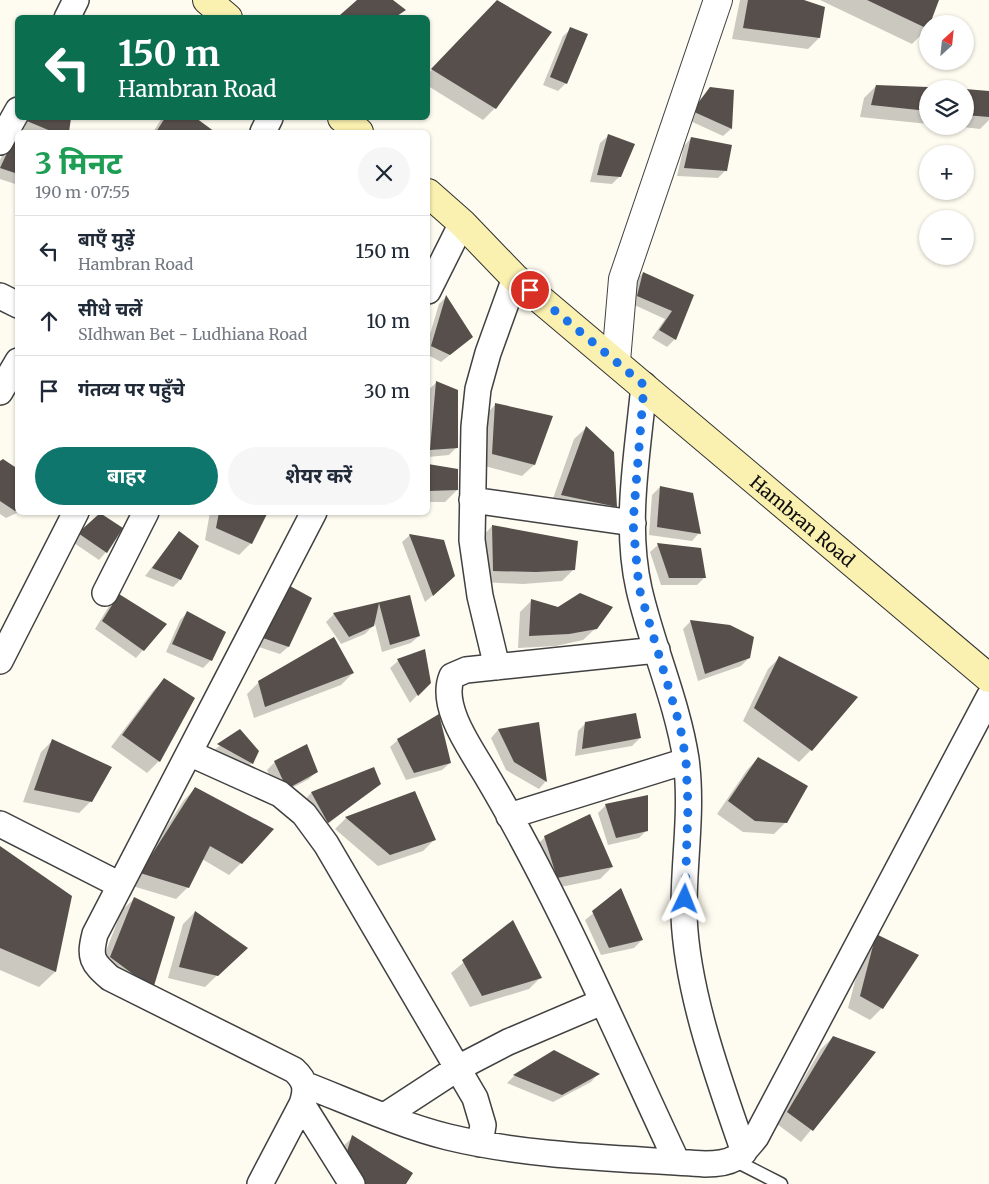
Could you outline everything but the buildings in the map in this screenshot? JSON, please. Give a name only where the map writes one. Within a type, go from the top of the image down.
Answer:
[{"type":"main road","points":[[207,0],[224,15]]},
{"type":"main road","points":[[344,120],[357,130]]},
{"type":"main road","name":"Hambran Road","points":[[430,195],[462,223],[515,278],[616,361],[989,678]]},
{"type":"street","points":[[68,15],[76,0]]},
{"type":"street","points":[[616,361],[623,279],[718,0]]},
{"type":"street","points":[[0,142],[15,115]]},
{"type":"street","points":[[430,287],[462,223]]},
{"type":"street","points":[[497,667],[480,596],[472,540],[474,427],[478,389],[488,353],[515,278]]},
{"type":"street","points":[[0,296],[15,304]]},
{"type":"street","points":[[0,392],[15,366]]},
{"type":"street","points":[[644,385],[633,523],[639,588],[680,726],[686,760],[688,806],[684,917],[691,976],[739,1156]]},
{"type":"street","points":[[472,500],[633,523]]},
{"type":"street","points":[[0,661],[74,515]]},
{"type":"street","points":[[105,593],[144,515]]},
{"type":"street","points":[[312,515],[95,934],[91,952],[98,967],[110,978],[294,1070],[304,1094],[352,1184]]},
{"type":"street","points":[[657,650],[456,673],[450,681],[449,692],[459,729],[544,879],[677,1162]]},
{"type":"street","points":[[304,1094],[480,1144],[534,1151],[677,1162],[724,1164],[739,1156],[761,1128],[989,697]]},
{"type":"street","points":[[189,753],[280,794],[304,814],[326,844],[458,1068],[480,1112],[483,1125],[480,1144]]},
{"type":"street","points":[[509,816],[686,760]]},
{"type":"street","points":[[0,824],[120,885]]},
{"type":"street","points":[[386,1116],[458,1068],[508,1042],[602,1002]]},
{"type":"street","points":[[260,1184],[304,1094]]},
{"type":"lane","points":[[739,1156],[781,1184]]},
{"type":"route","points":[[530,290],[644,385],[633,523],[639,588],[680,726],[686,760],[688,806],[685,899]]}]
